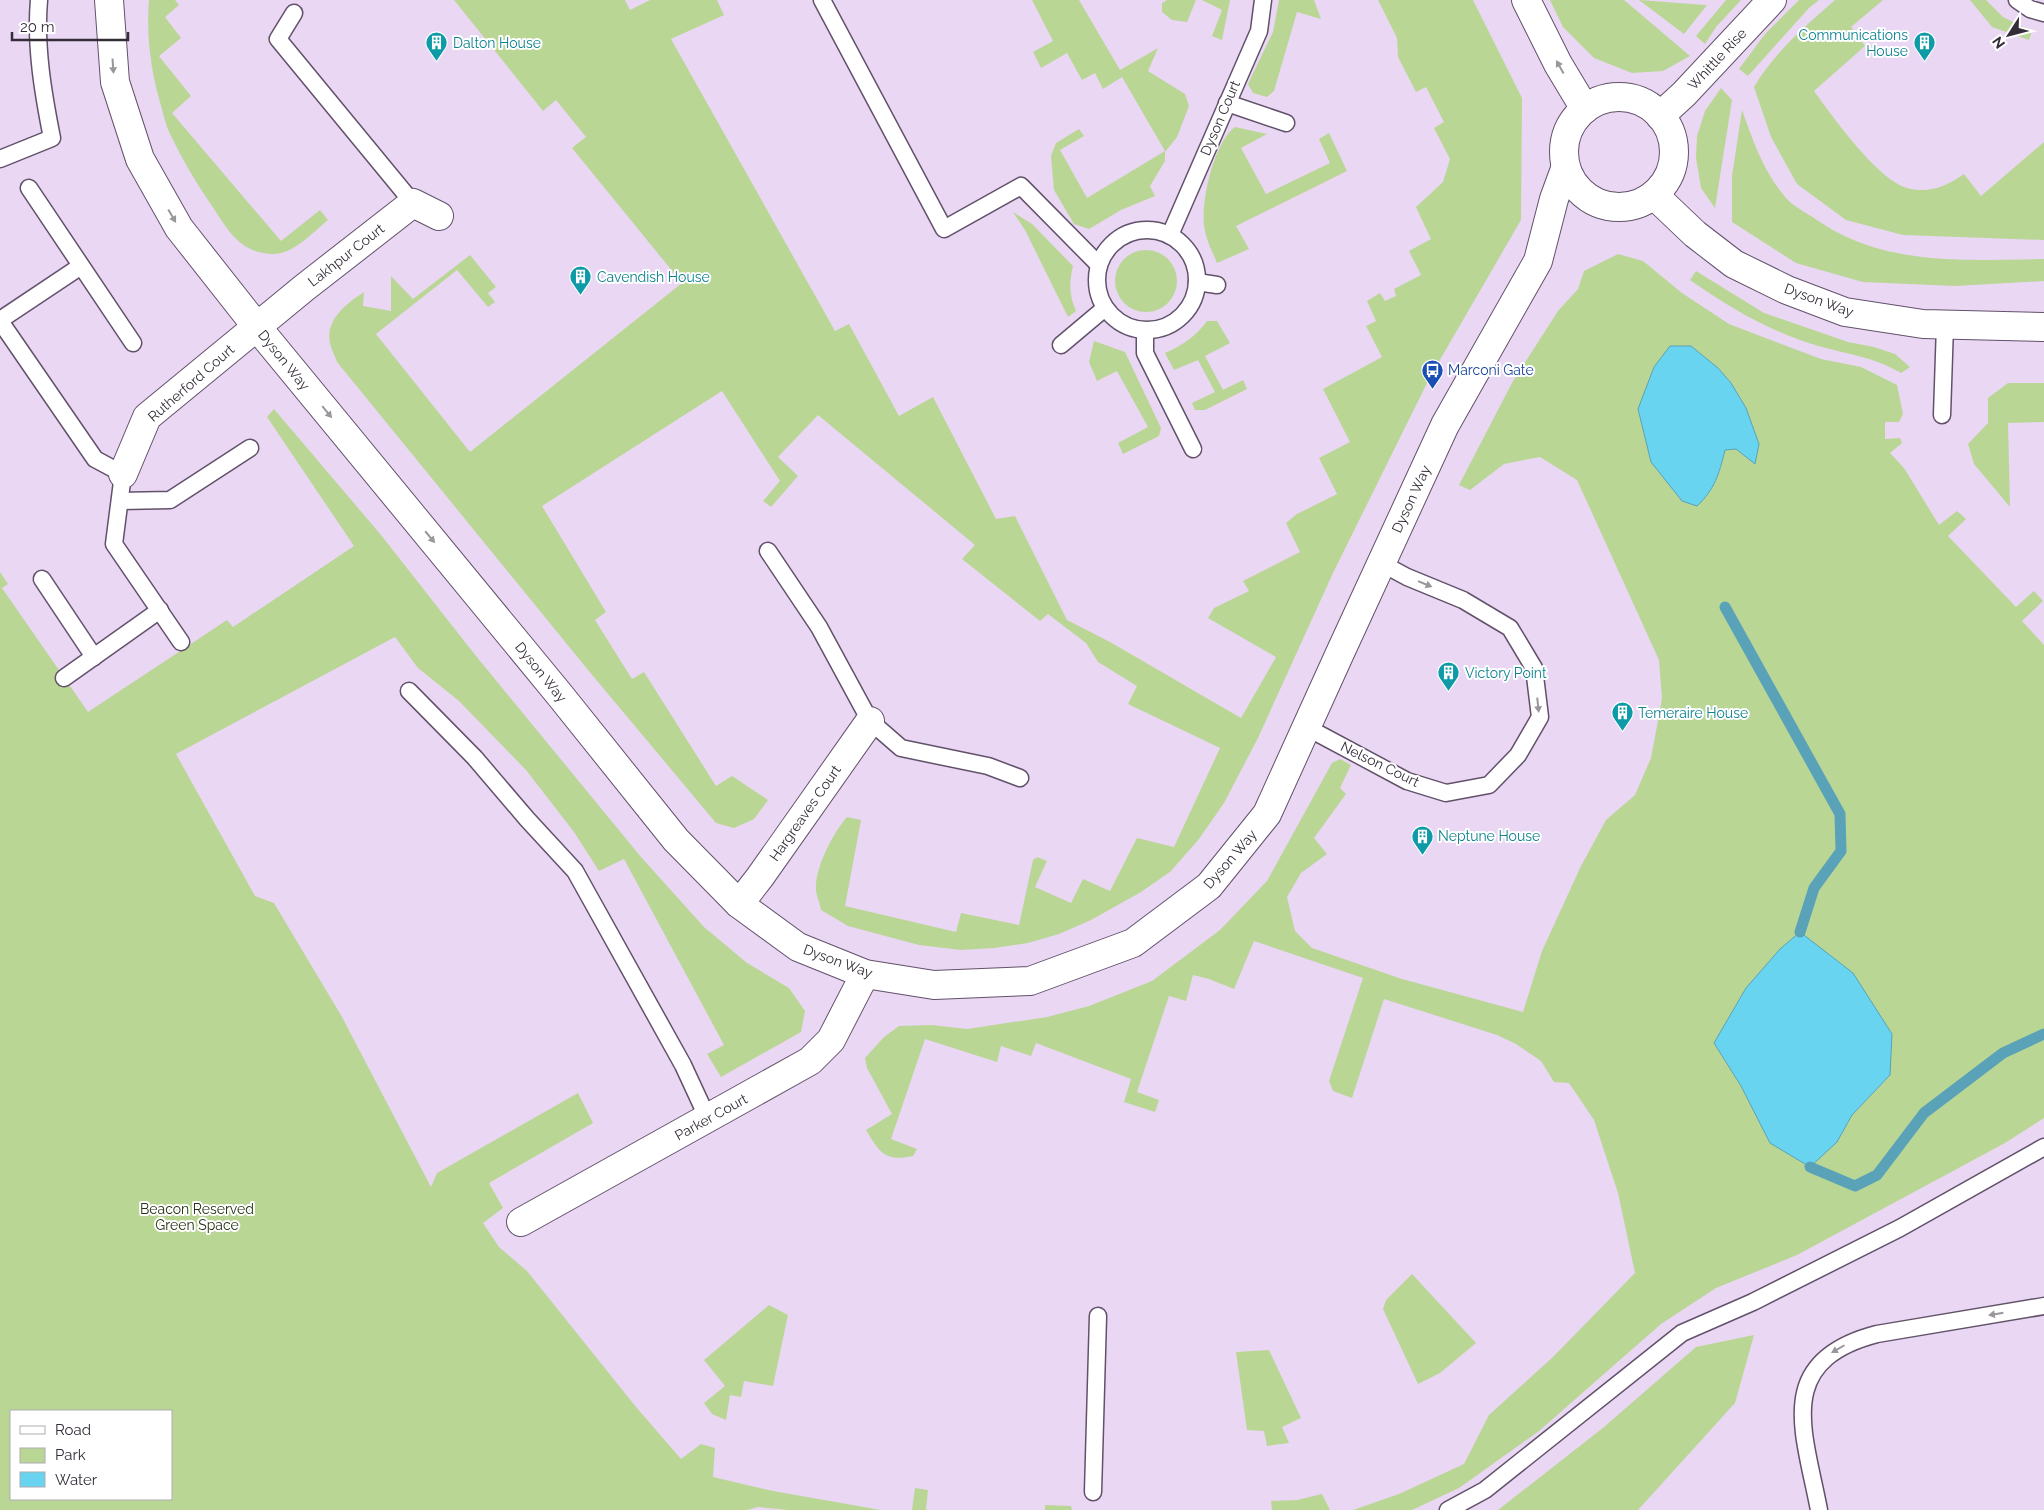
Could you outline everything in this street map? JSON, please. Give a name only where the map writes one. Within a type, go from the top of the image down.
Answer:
[{"type":"street","name":"Dyson Way","points":[[109,0],[115,82],[140,159],[179,228],[257,327],[559,694],[676,840],[739,904],[798,947],[865,974],[934,985],[1030,981],[1133,943],[1209,886],[1267,814],[1445,425],[1538,261],[1554,199],[1565,169]]},
{"type":"street","points":[[1526,0],[1558,64],[1585,109]]},
{"type":"street","name":"Whittle Rise","points":[[1660,116],[1684,94],[1772,0]]},
{"type":"street","points":[[1616,97],[1632,99],[1647,106],[1660,116],[1669,131],[1673,148],[1672,165],[1666,182],[1654,195],[1641,203],[1627,207],[1612,208],[1597,204],[1572,181],[1565,169],[1563,152],[1566,136],[1574,121],[1585,109],[1600,101],[1616,97]]},
{"type":"street","name":"Dyson Way","points":[[1654,195],[1695,234],[1734,264],[1787,290],[1844,312],[1923,324],[2044,327]]},
{"type":"street","name":"Lakhpur Court","points":[[257,327],[413,203]]},
{"type":"street","points":[[413,203],[439,216]]},
{"type":"street","name":"Rutherford Court","points":[[123,474],[147,417],[257,327]]},
{"type":"street","name":"Hargreaves Court","points":[[739,904],[870,720]]},
{"type":"street","name":"Parker Court","points":[[521,1222],[810,1061],[831,1040],[865,974]]},
{"type":"lane","points":[[0,159],[52,138],[42,84],[37,18],[39,0]]},
{"type":"lane","points":[[822,0],[944,229],[1021,186],[1098,264]]},
{"type":"lane","name":"Dyson Court","points":[[1170,235],[1259,31],[1263,0]]},
{"type":"lane","points":[[2017,0],[2030,9],[2044,13]]},
{"type":"lane","points":[[294,13],[278,38],[413,203]]},
{"type":"lane","points":[[1227,103],[1286,123]]},
{"type":"lane","points":[[29,188],[133,343]]},
{"type":"lane","points":[[1154,230],[1170,235],[1182,243],[1196,268],[1197,282],[1194,298],[1187,311],[1175,322],[1161,329],[1145,331],[1130,328],[1116,320],[1105,308],[1098,295],[1096,279],[1098,264],[1107,248],[1120,237],[1136,231],[1154,230]]},
{"type":"lane","points":[[81,266],[0,321],[95,459],[123,474],[114,544],[181,642]]},
{"type":"lane","points":[[1197,282],[1218,285]]},
{"type":"lane","points":[[1061,345],[1105,308]]},
{"type":"lane","points":[[1942,415],[1945,325]]},
{"type":"lane","points":[[1145,331],[1145,353],[1193,449]]},
{"type":"lane","points":[[120,501],[170,500],[250,448]]},
{"type":"lane","points":[[768,551],[819,627],[870,720],[901,748],[988,766],[1020,778]]},
{"type":"lane","name":"Nelson Court","points":[[1306,727],[1407,781],[1446,793],[1489,784],[1518,755],[1540,717],[1534,668],[1510,628],[1463,600],[1381,564]]},
{"type":"lane","points":[[42,579],[94,656]]},
{"type":"lane","points":[[64,678],[160,610]]},
{"type":"lane","points":[[409,691],[475,758],[526,818],[575,871],[683,1065],[708,1119]]},
{"type":"lane","points":[[1448,1510],[1484,1490],[1682,1333],[1753,1302],[1900,1228],[2044,1147]]},
{"type":"lane","points":[[1819,1510],[1802,1417],[1803,1398],[1814,1369],[1827,1355],[1854,1340],[1877,1334],[2044,1306]]},
{"type":"lane","points":[[1093,1492],[1098,1316]]},
{"type":"green space","points":[[149,0],[175,0],[179,5],[165,17],[181,38],[159,56],[191,96],[172,113],[281,241],[320,210],[328,220],[309,237],[287,251],[271,254],[251,249],[242,244],[223,223],[190,171],[167,128],[158,95],[150,55]]},
{"type":"green space","points":[[454,0],[625,0],[630,10],[650,0],[717,0],[724,15],[671,39],[835,331],[849,324],[899,416],[933,397],[996,519],[1015,516],[1067,620],[1110,642],[1241,718],[1276,657],[1208,618],[1214,608],[1249,591],[1243,581],[1300,552],[1286,523],[1297,514],[1337,494],[1319,458],[1350,442],[1323,389],[1382,357],[1366,326],[1376,321],[1367,301],[1380,293],[1385,301],[1396,296],[1394,289],[1421,275],[1409,251],[1431,239],[1416,207],[1443,182],[1450,159],[1434,128],[1444,122],[1426,87],[1416,92],[1398,57],[1397,38],[1378,0],[1473,0],[1522,98],[1521,220],[1430,377],[1333,573],[1258,738],[1224,803],[1199,839],[1170,872],[1141,892],[1091,920],[1059,934],[1028,943],[994,948],[961,950],[919,945],[848,926],[821,910],[816,891],[818,872],[836,832],[847,817],[861,820],[845,906],[956,932],[961,913],[1019,925],[1033,860],[1037,857],[1047,861],[1035,887],[1071,903],[1083,879],[1110,891],[1137,838],[1174,847],[1220,748],[1128,704],[1137,686],[1098,662],[1086,643],[1048,614],[1040,621],[962,559],[975,545],[818,415],[778,457],[798,476],[771,507],[763,501],[780,481],[722,391],[542,506],[606,612],[595,620],[632,679],[644,672],[716,786],[732,776],[768,800],[754,819],[734,828],[716,823],[588,670],[337,362],[330,343],[329,335],[334,320],[344,307],[364,292],[363,306],[391,311],[391,276],[413,299],[470,255],[496,287],[488,293],[495,302],[488,307],[457,270],[376,334],[470,452],[682,283],[572,148],[586,137],[556,100],[543,111]]},
{"type":"green space","points":[[1032,0],[1079,0],[1120,70],[1158,48],[1148,71],[1185,94],[1189,106],[1177,137],[1165,152],[1165,161],[1150,186],[1155,196],[1121,210],[1089,229],[1074,224],[1054,190],[1051,156],[1056,143],[1079,129],[1084,136],[1060,150],[1087,198],[1165,151],[1122,77],[1103,89],[1095,73],[1082,80],[1067,53],[1041,68],[1033,52],[1053,41]]},
{"type":"green space","points":[[1167,0],[1196,0],[1187,22],[1172,20],[1162,12],[1162,3]]},
{"type":"green space","points":[[1202,0],[1230,0],[1222,40],[1212,36],[1222,10]]},
{"type":"green space","points":[[1279,0],[1314,0],[1321,19],[1297,12],[1274,91],[1267,97],[1253,93],[1248,84],[1273,32]]},
{"type":"green space","points":[[1550,0],[1624,0],[1690,56],[1663,71],[1632,73],[1594,58],[1563,27]]},
{"type":"green space","points":[[1639,0],[1706,5],[1707,5],[1684,34]]},
{"type":"green space","points":[[1726,0],[1741,0],[1716,27],[1705,44],[1696,36]]},
{"type":"green space","points":[[1799,0],[1819,0],[1809,8],[1748,76],[1739,69],[1765,34]]},
{"type":"green space","points":[[1835,0],[1883,0],[1851,27],[1865,46],[1814,91],[1856,146],[1895,183],[1907,188],[1923,190],[1937,188],[1964,174],[1981,196],[2044,142],[2044,240],[1903,235],[1846,220],[1797,184],[1771,137],[1754,87],[1781,51],[1801,30]]},
{"type":"green space","points":[[1970,0],[1986,0],[2003,17],[2032,31],[2029,40],[1992,27]]},
{"type":"green space","points":[[1721,88],[1732,100],[1715,208],[1701,188],[1696,158],[1697,136],[1705,111]]},
{"type":"green space","points":[[1742,110],[1765,167],[1778,188],[1792,204],[1840,234],[1896,253],[1925,257],[1984,260],[2044,259],[2044,281],[1955,286],[1863,282],[1796,263],[1732,222],[1732,176]]},
{"type":"green space","points":[[1235,127],[1267,134],[1241,148],[1266,194],[1330,163],[1319,139],[1329,133],[1347,171],[1236,226],[1249,249],[1217,263],[1205,231],[1204,206],[1206,191],[1215,160],[1227,135]]},
{"type":"green space","points":[[1013,212],[1032,224],[1073,266],[1070,289],[1076,311],[1068,317],[1025,230]]},
{"type":"green space","points":[[1140,250],[1152,250],[1168,259],[1175,269],[1177,281],[1175,293],[1168,303],[1152,312],[1140,312],[1129,307],[1120,298],[1115,287],[1115,275],[1120,264],[1129,255]]},
{"type":"green space","points":[[1618,254],[1643,261],[1682,293],[1729,324],[1821,359],[1861,367],[1897,385],[1903,414],[1899,422],[1885,422],[1885,439],[1900,438],[1902,443],[1890,453],[1904,468],[1939,525],[1957,511],[1966,519],[1948,536],[2016,607],[2034,591],[2043,601],[2022,621],[2044,645],[2044,1118],[2005,1143],[1797,1255],[1716,1288],[1661,1324],[1539,1431],[1459,1488],[1412,1510],[1353,1510],[1399,1494],[1464,1464],[1489,1415],[1553,1357],[1635,1273],[1618,1193],[1594,1120],[1569,1083],[1554,1082],[1541,1061],[1516,1044],[1497,1035],[1384,999],[1352,1098],[1333,1091],[1329,1081],[1363,978],[1254,941],[1234,989],[1193,975],[1186,1001],[1169,996],[1137,1092],[1159,1100],[1155,1112],[1124,1102],[1131,1079],[1036,1043],[1031,1056],[1001,1046],[997,1062],[925,1039],[891,1139],[917,1149],[913,1156],[896,1158],[884,1154],[875,1145],[866,1130],[892,1114],[867,1068],[865,1058],[884,1037],[899,1026],[932,1025],[967,1029],[1047,1017],[1089,1006],[1152,981],[1220,930],[1267,881],[1332,763],[1340,759],[1351,765],[1340,788],[1346,794],[1314,838],[1327,854],[1301,873],[1287,897],[1295,931],[1312,948],[1402,979],[1523,1012],[1542,951],[1581,866],[1606,820],[1635,795],[1651,758],[1662,699],[1659,660],[1577,480],[1540,457],[1504,464],[1470,490],[1459,485],[1513,381],[1558,311],[1578,289],[1584,271]],"holes":[[[1670,347],[1735,449],[1725,450],[1719,473]],[[1714,1043],[1890,1075],[1852,1115],[1837,1142],[1741,1086]]]},
{"type":"green space","points":[[1696,271],[1764,313],[1848,342],[1874,347],[1895,354],[1910,367],[1901,373],[1877,362],[1813,344],[1771,328],[1730,306],[1690,280]]},
{"type":"green space","points":[[1207,321],[1217,321],[1230,343],[1205,356],[1223,390],[1243,380],[1247,389],[1205,410],[1195,410],[1192,403],[1215,392],[1198,360],[1174,370],[1165,353],[1188,340]]},
{"type":"green space","points":[[1094,341],[1125,352],[1161,428],[1159,436],[1123,454],[1118,443],[1148,427],[1117,371],[1097,381],[1089,362]]},
{"type":"green space","points":[[2008,383],[2044,383],[2044,422],[2008,423],[2010,507],[1974,464],[1968,444],[1988,423],[1988,398]]},
{"type":"green space","name":"Beacon Reserved Green Space","points":[[274,409],[381,535],[476,656],[641,857],[704,927],[747,963],[789,988],[805,1011],[801,1032],[721,1077],[707,1054],[724,1045],[624,859],[599,871],[574,832],[526,770],[459,701],[418,668],[395,637],[176,754],[255,896],[274,903],[342,1017],[431,1187],[437,1173],[578,1093],[593,1123],[489,1183],[503,1208],[483,1223],[499,1247],[527,1271],[636,1407],[681,1459],[701,1444],[715,1448],[713,1477],[773,1491],[881,1510],[788,1510],[758,1507],[747,1510],[0,1510],[0,572],[8,584],[2,588],[88,712],[227,620],[233,627],[354,546],[267,417]]},
{"type":"green space","points":[[1412,1274],[1476,1343],[1440,1373],[1418,1384],[1383,1309],[1386,1300]]},
{"type":"green space","points":[[769,1305],[788,1315],[773,1386],[744,1381],[741,1397],[730,1395],[726,1420],[712,1414],[704,1403],[725,1386],[704,1360]]},
{"type":"green space","points":[[1754,1335],[1735,1403],[1638,1510],[1498,1510],[1604,1427],[1696,1347]]},
{"type":"green space","points":[[1269,1350],[1301,1418],[1282,1427],[1289,1443],[1267,1446],[1264,1431],[1247,1430],[1236,1352]]},
{"type":"green space","points":[[915,1488],[928,1490],[926,1510],[912,1510]]},
{"type":"green space","points":[[1322,1494],[1330,1510],[1272,1510],[1271,1501],[1297,1500]]},
{"type":"green space","points":[[1045,1505],[1071,1506],[1072,1510],[1045,1510]]},
{"type":"water","points":[[1670,346],[1691,346],[1718,368],[1731,383],[1746,408],[1759,444],[1755,464],[1736,449],[1725,450],[1716,481],[1697,506],[1682,501],[1651,462],[1638,409],[1654,367]]},
{"type":"water","points":[[1800,932],[1853,973],[1892,1034],[1890,1075],[1852,1115],[1837,1142],[1810,1167],[1770,1143],[1741,1086],[1714,1043],[1746,988],[1780,949]]},
{"type":"waterway","points":[[1725,607],[1840,814],[1841,851],[1814,888],[1800,932]]},
{"type":"waterway","points":[[1810,1167],[1855,1186],[1877,1175],[1924,1113],[2003,1053],[2044,1034]]},
{"type":"place","name":"Dalton House","points":[[437,62]]},
{"type":"place","name":"Communications House","points":[[1924,62]]},
{"type":"place","name":"Cavendish House","points":[[581,296]]},
{"type":"place","name":"Marconi Gate","points":[[1432,389]]},
{"type":"place","name":"Victory Point","points":[[1449,692]]},
{"type":"place","name":"Temeraire House","points":[[1622,732]]},
{"type":"place","name":"Neptune House","points":[[1422,855]]}]
